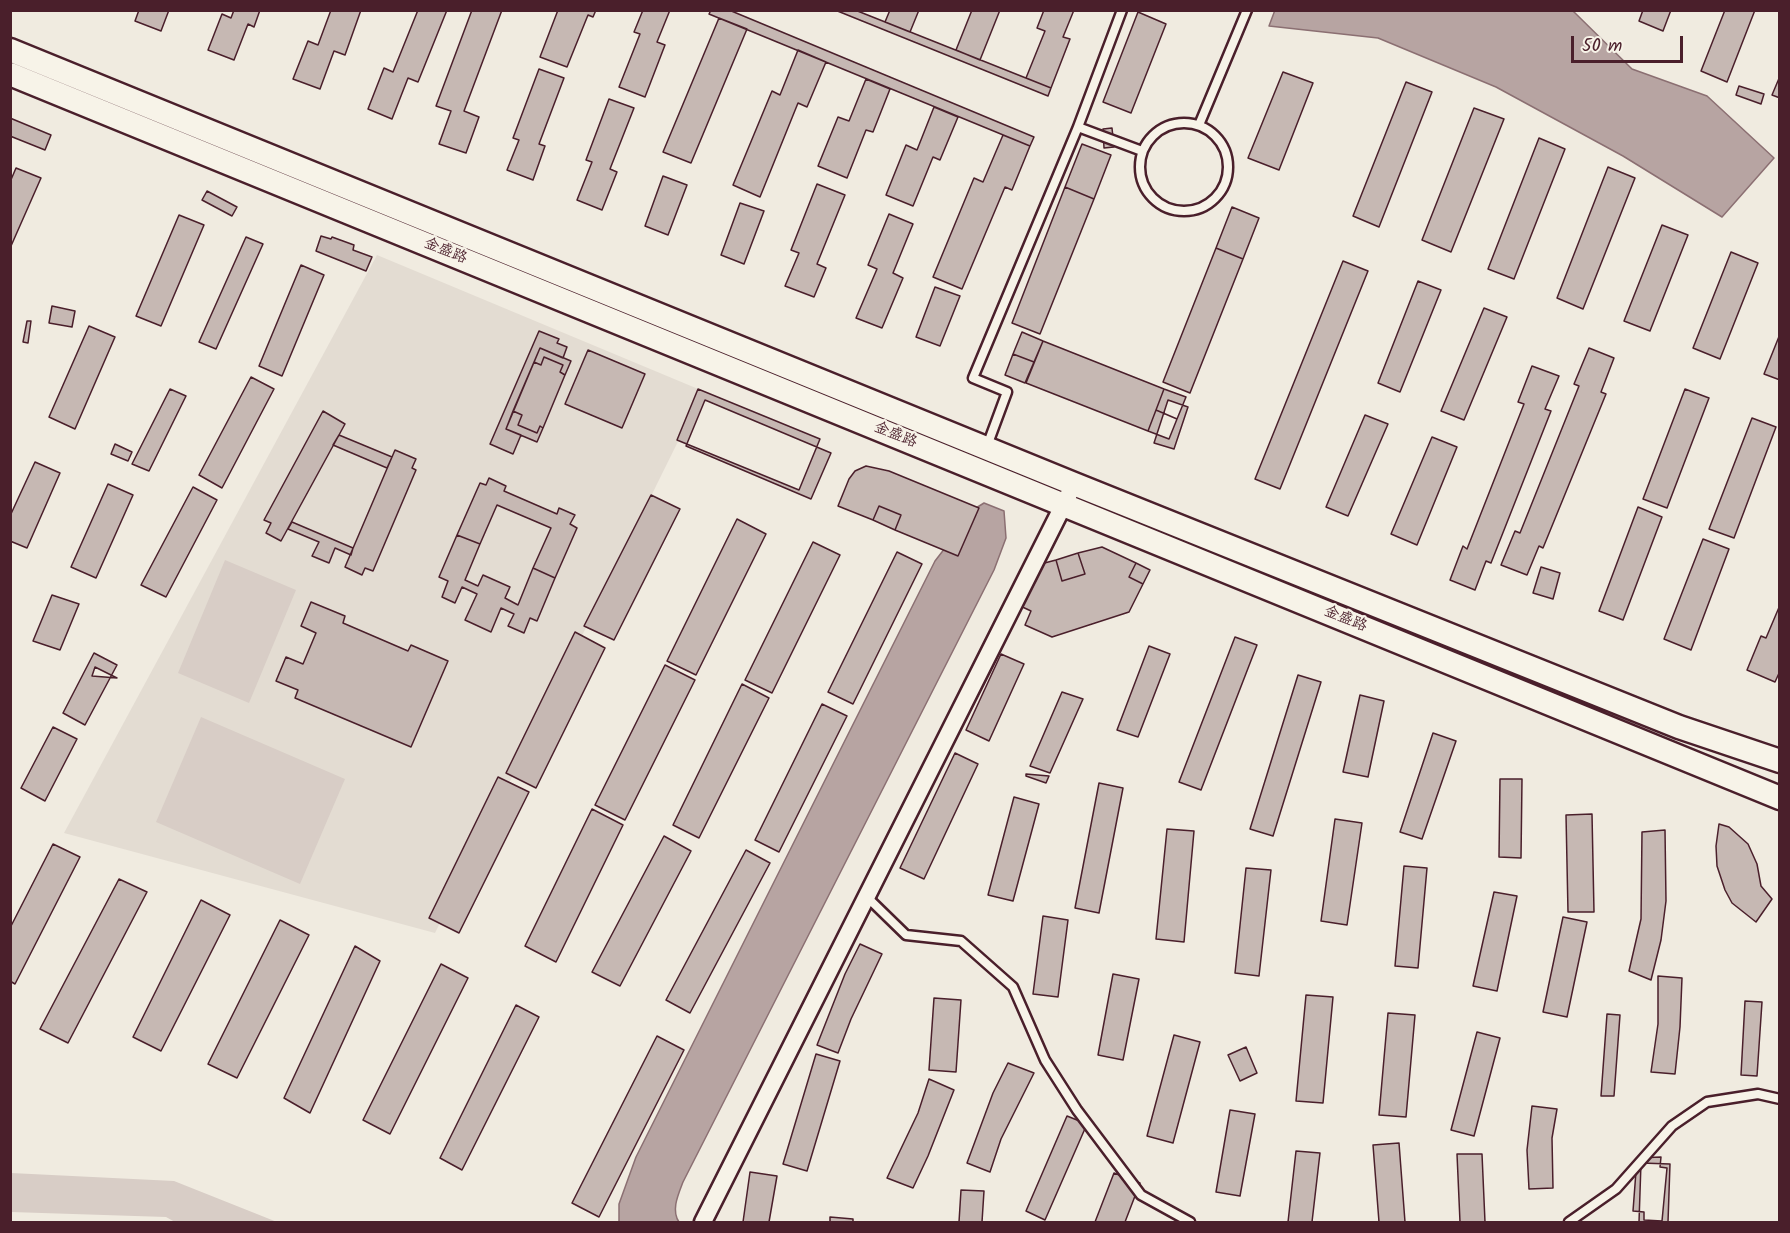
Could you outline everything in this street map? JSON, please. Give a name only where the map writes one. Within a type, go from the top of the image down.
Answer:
[{"type":"street","name":"金盛路","points":[[10,50],[1074,484],[1679,727],[1779,761]]},
{"type":"street","name":"金盛路","points":[[10,74],[1779,798]]},
{"type":"street","points":[[704,1222],[1074,484]]},
{"type":"lane","points":[[986,448],[1007,392],[973,378],[1078,127],[1122,10]]},
{"type":"lane","points":[[1200,125],[1248,10]]},
{"type":"lane","points":[[1182,122],[1200,125],[1214,134],[1224,148],[1228,165],[1225,183],[1216,197],[1202,207],[1185,211],[1168,208],[1153,199],[1143,185],[1139,168],[1142,151],[1151,136],[1166,126],[1182,122]]},
{"type":"lane","points":[[1078,127],[1142,151]]},
{"type":"lane","points":[[867,897],[906,935],[961,941],[1013,987],[1045,1060],[1091,1129],[1141,1195],[1190,1222]]},
{"type":"lane","points":[[1569,1222],[1616,1189],[1672,1126],[1707,1102],[1758,1094],[1779,1100]]},
{"type":"shaded area","points":[[1275,10],[1573,11],[1632,69],[1707,96],[1774,158],[1722,217],[1623,156],[1496,87],[1378,38],[1269,26]]},
{"type":"shaded area","points":[[377,255],[703,391],[435,933],[64,833]]},
{"type":"shaded area","points":[[984,503],[1004,511],[1006,538],[994,570],[683,1182],[675,1207],[679,1222],[619,1222],[619,1204],[636,1157],[935,561],[976,508]]},
{"type":"shaded area","points":[[225,560],[296,590],[249,703],[178,673]]},
{"type":"shaded area","points":[[201,717],[345,779],[300,884],[156,822]]},
{"type":"shaded area","points":[[11,1173],[174,1181],[277,1222],[175,1222],[166,1217],[11,1212]]},
{"type":"building","points":[[139,10],[169,10],[161,31],[135,21]]},
{"type":"building","points":[[234,10],[260,10],[254,27],[248,24],[234,60],[208,50],[222,14],[231,18]]},
{"type":"building","points":[[331,10],[361,10],[345,55],[334,51],[320,89],[293,79],[308,41],[318,45]]},
{"type":"building","points":[[418,10],[447,10],[418,82],[408,78],[392,119],[368,109],[384,68],[393,72]]},
{"type":"building","points":[[472,10],[502,10],[464,111],[479,117],[466,153],[439,144],[451,111],[436,106]]},
{"type":"building","points":[[558,10],[596,10],[593,17],[588,15],[567,67],[540,57]]},
{"type":"building","points":[[643,10],[670,10],[657,42],[665,45],[645,97],[619,87],[640,34],[634,32]]},
{"type":"building","points":[[711,10],[729,10],[1034,137],[1030,146],[709,14]]},
{"type":"building","points":[[835,10],[855,10],[1051,88],[1048,96]]},
{"type":"building","points":[[890,10],[919,10],[910,32],[885,22]]},
{"type":"building","points":[[972,10],[1000,10],[980,60],[956,50]]},
{"type":"building","points":[[1044,10],[1074,10],[1063,37],[1070,39],[1051,88],[1026,78],[1045,31],[1037,28]]},
{"type":"building","points":[[1643,10],[1671,10],[1663,31],[1639,21]]},
{"type":"building","points":[[1725,10],[1755,10],[1727,82],[1701,71]]},
{"type":"building","points":[[1138,12],[1166,24],[1131,113],[1103,102]]},
{"type":"building","points":[[719,18],[747,29],[691,163],[663,152]]},
{"type":"building","points":[[798,50],[826,62],[807,107],[798,103],[760,197],[733,185],[772,91],[780,95]]},
{"type":"building","points":[[539,69],[564,78],[539,144],[545,146],[533,180],[507,170],[519,140],[513,138]]},
{"type":"building","points":[[1283,72],[1313,83],[1279,170],[1248,158]]},
{"type":"building","points":[[1780,76],[1780,98],[1772,95]]},
{"type":"building","points":[[866,79],[890,89],[873,132],[866,130],[847,178],[818,166],[838,117],[849,121]]},
{"type":"building","points":[[1406,82],[1432,92],[1379,227],[1353,216]]},
{"type":"building","points":[[1739,86],[1764,94],[1761,104],[1736,95]]},
{"type":"building","points":[[609,99],[634,108],[610,169],[617,172],[602,210],[577,200],[592,162],[586,160]]},
{"type":"building","points":[[934,107],[958,117],[940,160],[933,157],[913,206],[886,195],[906,145],[917,150]]},
{"type":"building","points":[[1474,108],[1504,119],[1451,252],[1422,240]]},
{"type":"building","points":[[10,118],[51,135],[45,150],[10,136]]},
{"type":"building","points":[[1112,128],[1114,147],[1104,148],[1103,129]]},
{"type":"building","points":[[1003,135],[1030,146],[1012,190],[1005,187],[962,289],[933,277],[974,178],[983,182]]},
{"type":"building","points":[[1539,138],[1565,149],[1514,279],[1488,269]]},
{"type":"building","points":[[1082,144],[1111,155],[1094,199],[1065,187]]},
{"type":"building","points":[[1608,167],[1635,178],[1583,309],[1557,298]]},
{"type":"building","points":[[16,168],[41,178],[11,246],[10,182]]},
{"type":"building","points":[[663,176],[687,185],[668,235],[645,226]]},
{"type":"building","points":[[817,184],[845,195],[817,264],[826,268],[814,297],[785,286],[799,253],[791,250]]},
{"type":"building","points":[[1065,187],[1094,199],[1040,334],[1012,323]]},
{"type":"building","points":[[207,191],[237,207],[232,216],[202,200]]},
{"type":"building","points":[[740,203],[764,211],[744,264],[721,255]]},
{"type":"building","points":[[1232,207],[1259,218],[1243,259],[1216,248]]},
{"type":"building","points":[[889,214],[913,224],[893,273],[903,278],[882,328],[856,318],[877,269],[868,265]]},
{"type":"building","points":[[179,215],[204,225],[161,326],[136,316]]},
{"type":"building","points":[[1662,225],[1688,235],[1650,331],[1624,321]]},
{"type":"building","points":[[321,236],[331,239],[332,237],[354,245],[353,250],[372,257],[366,271],[316,251]]},
{"type":"building","points":[[246,237],[263,244],[216,349],[199,342]]},
{"type":"building","points":[[1216,248],[1243,259],[1190,393],[1163,382]]},
{"type":"building","points":[[1731,252],[1758,263],[1720,359],[1693,348]]},
{"type":"building","points":[[1343,261],[1368,271],[1280,489],[1255,479]]},
{"type":"building","points":[[301,265],[324,275],[282,376],[259,366]]},
{"type":"building","points":[[1418,281],[1441,290],[1400,392],[1378,383]]},
{"type":"building","points":[[935,287],[960,296],[940,346],[916,337]]},
{"type":"building","points":[[52,306],[75,311],[72,327],[49,323]]},
{"type":"building","points":[[1484,308],[1507,317],[1464,420],[1441,411]]},
{"type":"building","points":[[27,321],[31,321],[28,343],[23,342]]},
{"type":"building","points":[[89,326],[115,337],[75,429],[49,417]]},
{"type":"building","points":[[539,331],[559,339],[557,343],[567,347],[563,358],[540,348],[506,429],[521,435],[513,454],[490,444]]},
{"type":"building","points":[[1022,332],[1043,341],[1034,362],[1013,354]]},
{"type":"building","points":[[1780,334],[1780,380],[1764,374]]},
{"type":"building","points":[[1043,341],[1164,389],[1148,431],[1026,383]]},
{"type":"building","points":[[540,348],[571,361],[565,375],[560,372],[563,365],[544,357],[541,365],[534,362]]},
{"type":"building","points":[[1589,348],[1614,358],[1601,392],[1606,394],[1543,548],[1539,546],[1527,575],[1501,565],[1515,531],[1520,533],[1579,386],[1574,384]]},
{"type":"building","points":[[588,350],[645,374],[622,428],[565,404]]},
{"type":"building","points":[[1013,354],[1034,362],[1025,383],[1005,375]]},
{"type":"building","points":[[544,357],[563,365],[560,372],[565,375],[543,428],[540,426],[537,433],[518,425],[522,415],[513,411],[534,362],[541,365]]},
{"type":"building","points":[[1532,366],[1559,376],[1545,409],[1551,411],[1491,563],[1486,561],[1475,590],[1450,580],[1463,546],[1467,549],[1524,404],[1518,402]]},
{"type":"building","points":[[251,377],[274,389],[222,488],[199,475]]},
{"type":"building","points":[[170,389],[186,396],[149,471],[132,464]]},
{"type":"building","points":[[698,389],[820,439],[799,490],[677,440]]},
{"type":"building","points":[[1164,389],[1186,397],[1177,419],[1156,410]]},
{"type":"building","points":[[1685,389],[1709,398],[1667,508],[1643,499]]},
{"type":"building","points":[[705,400],[831,453],[811,499],[686,446]]},
{"type":"building","points":[[1168,400],[1188,407],[1174,449],[1154,443]]},
{"type":"building","points":[[1156,410],[1177,419],[1169,439],[1148,431]]},
{"type":"building","points":[[323,411],[345,424],[281,541],[266,533],[271,523],[264,520]]},
{"type":"building","points":[[513,411],[522,415],[518,425],[537,433],[540,426],[543,428],[537,442],[506,429]]},
{"type":"building","points":[[1365,415],[1388,424],[1348,516],[1326,507]]},
{"type":"building","points":[[1752,418],[1776,427],[1734,538],[1709,529]]},
{"type":"building","points":[[339,435],[392,457],[387,468],[333,445]]},
{"type":"building","points":[[1432,437],[1457,447],[1417,545],[1391,534]]},
{"type":"building","points":[[115,444],[132,452],[128,461],[111,454]]},
{"type":"building","points":[[395,450],[416,459],[412,468],[416,470],[373,571],[365,568],[362,575],[345,567]]},
{"type":"building","points":[[35,462],[60,473],[27,548],[10,541],[10,516]]},
{"type":"building","points":[[866,466],[889,471],[979,508],[958,556],[895,530],[901,515],[879,506],[873,520],[838,506],[849,479],[855,471]]},
{"type":"building","points":[[489,478],[506,486],[504,491],[557,514],[559,508],[575,515],[570,524],[577,528],[555,578],[533,568],[551,528],[497,505],[480,544],[457,535],[480,483],[486,485]]},
{"type":"building","points":[[108,484],[133,495],[96,578],[71,567]]},
{"type":"building","points":[[193,487],[217,500],[166,597],[141,585]]},
{"type":"building","points":[[651,495],[680,509],[614,640],[584,626]]},
{"type":"building","points":[[879,506],[901,515],[895,530],[873,520]]},
{"type":"building","points":[[1638,507],[1662,517],[1623,620],[1599,611]]},
{"type":"building","points":[[737,519],[766,534],[696,675],[667,661]]},
{"type":"building","points":[[292,522],[353,548],[351,555],[335,548],[329,563],[312,556],[319,542],[288,529]]},
{"type":"building","points":[[457,535],[480,544],[465,580],[478,586],[483,575],[510,587],[505,598],[518,605],[533,568],[555,578],[537,621],[530,618],[524,633],[508,626],[514,614],[501,608],[491,632],[465,620],[477,594],[462,587],[455,603],[442,597],[448,581],[439,577]]},
{"type":"building","points":[[1703,539],[1729,549],[1691,650],[1664,639]]},
{"type":"building","points":[[813,542],[840,555],[772,693],[745,680]]},
{"type":"building","points":[[1102,547],[1136,563],[1129,577],[1143,584],[1129,612],[1052,637],[1025,625],[1031,611],[1016,604],[1033,566],[1056,560],[1062,581],[1085,574],[1078,553]]},
{"type":"building","points":[[897,552],[922,564],[853,704],[828,692]]},
{"type":"building","points":[[1078,553],[1085,574],[1062,581],[1056,560]]},
{"type":"building","points":[[1136,563],[1150,570],[1143,584],[1129,577]]},
{"type":"building","points":[[1541,567],[1560,573],[1553,599],[1533,593]]},
{"type":"building","points":[[52,595],[79,604],[60,650],[33,641]]},
{"type":"building","points":[[311,602],[345,616],[343,623],[408,651],[411,645],[448,661],[411,747],[295,698],[298,690],[276,681],[286,657],[303,664],[316,633],[301,626]]},
{"type":"building","points":[[1780,605],[1780,671],[1775,682],[1747,670],[1761,636],[1766,638]]},
{"type":"building","points":[[575,632],[605,648],[536,788],[506,773]]},
{"type":"building","points":[[1235,637],[1257,645],[1201,790],[1179,782]]},
{"type":"building","points":[[1149,646],[1170,654],[1138,737],[1117,730]]},
{"type":"building","points":[[94,653],[117,665],[85,725],[63,713]]},
{"type":"building","points":[[1001,654],[1024,664],[989,741],[966,730]]},
{"type":"building","points":[[665,665],[695,680],[625,820],[595,805]]},
{"type":"building","points":[[95,667],[117,678],[92,676]]},
{"type":"building","points":[[1298,675],[1321,682],[1273,836],[1250,829]]},
{"type":"building","points":[[742,684],[769,698],[699,838],[673,825]]},
{"type":"building","points":[[1062,692],[1083,699],[1050,773],[1030,766]]},
{"type":"building","points":[[1360,695],[1384,701],[1368,777],[1343,772]]},
{"type":"building","points":[[822,704],[847,716],[779,852],[755,840]]},
{"type":"building","points":[[53,727],[77,739],[45,801],[21,788]]},
{"type":"building","points":[[1433,733],[1456,741],[1422,839],[1400,832]]},
{"type":"building","points":[[955,753],[978,764],[924,879],[900,868]]},
{"type":"building","points":[[1026,774],[1049,776],[1046,783],[1026,776]]},
{"type":"building","points":[[498,777],[529,792],[459,933],[429,918]]},
{"type":"building","points":[[1500,779],[1522,779],[1521,858],[1499,857]]},
{"type":"building","points":[[1099,783],[1123,788],[1099,913],[1075,908]]},
{"type":"building","points":[[1014,797],[1039,804],[1013,901],[988,895]]},
{"type":"building","points":[[592,809],[623,825],[556,962],[525,946]]},
{"type":"building","points":[[1592,814],[1594,912],[1568,912],[1566,815]]},
{"type":"building","points":[[1335,819],[1362,823],[1347,925],[1321,921]]},
{"type":"building","points":[[1719,824],[1729,827],[1748,844],[1757,864],[1761,886],[1772,899],[1756,922],[1732,903],[1725,890],[1717,866],[1716,846]]},
{"type":"building","points":[[1167,829],[1194,831],[1184,942],[1156,939]]},
{"type":"building","points":[[1665,830],[1666,901],[1661,940],[1651,980],[1629,971],[1641,919],[1642,832]]},
{"type":"building","points":[[664,836],[691,851],[620,986],[592,972]]},
{"type":"building","points":[[53,844],[80,857],[15,984],[10,981],[10,928]]},
{"type":"building","points":[[746,850],[770,863],[690,1013],[666,1000]]},
{"type":"building","points":[[1404,866],[1427,868],[1418,968],[1395,966]]},
{"type":"building","points":[[1246,868],[1271,870],[1259,976],[1235,973]]},
{"type":"building","points":[[119,879],[147,892],[68,1043],[40,1029]]},
{"type":"building","points":[[1494,892],[1517,896],[1497,991],[1473,986]]},
{"type":"building","points":[[201,900],[230,915],[161,1051],[133,1037]]},
{"type":"building","points":[[1043,916],[1068,920],[1058,997],[1033,994]]},
{"type":"building","points":[[1563,917],[1587,922],[1567,1017],[1543,1012]]},
{"type":"building","points":[[280,920],[309,935],[237,1078],[208,1064]]},
{"type":"building","points":[[860,944],[882,954],[851,1019],[838,1053],[817,1045],[845,974]]},
{"type":"building","points":[[355,946],[380,961],[310,1113],[284,1098]]},
{"type":"building","points":[[441,964],[468,978],[390,1134],[363,1120]]},
{"type":"building","points":[[1113,974],[1139,979],[1123,1060],[1098,1055]]},
{"type":"building","points":[[1658,976],[1682,978],[1675,1074],[1651,1072],[1658,1024]]},
{"type":"building","points":[[1306,995],[1333,997],[1323,1103],[1296,1101]]},
{"type":"building","points":[[934,998],[961,1000],[956,1072],[929,1070]]},
{"type":"building","points":[[1745,1001],[1762,1002],[1757,1076],[1741,1075]]},
{"type":"building","points":[[516,1005],[539,1017],[462,1170],[440,1158]]},
{"type":"building","points":[[1388,1013],[1415,1015],[1406,1117],[1379,1115]]},
{"type":"building","points":[[1607,1014],[1620,1015],[1614,1096],[1601,1096]]},
{"type":"building","points":[[1477,1032],[1500,1038],[1474,1136],[1451,1130]]},
{"type":"building","points":[[1174,1035],[1200,1042],[1173,1143],[1147,1136]]},
{"type":"building","points":[[657,1036],[684,1050],[599,1217],[572,1203]]},
{"type":"building","points":[[1246,1047],[1257,1073],[1240,1081],[1228,1055]]},
{"type":"building","points":[[816,1054],[840,1061],[807,1171],[783,1164]]},
{"type":"building","points":[[1008,1063],[1034,1073],[1001,1139],[990,1172],[967,1163],[993,1093]]},
{"type":"building","points":[[929,1079],[954,1090],[913,1188],[887,1178],[918,1113]]},
{"type":"building","points":[[1532,1106],[1557,1109],[1552,1138],[1553,1188],[1529,1189],[1527,1150]]},
{"type":"building","points":[[1230,1110],[1255,1114],[1240,1196],[1216,1192]]},
{"type":"building","points":[[1067,1116],[1087,1124],[1045,1220],[1026,1211]]},
{"type":"building","points":[[1399,1143],[1405,1222],[1379,1222],[1373,1145]]},
{"type":"building","points":[[1296,1151],[1320,1153],[1312,1222],[1288,1222]]},
{"type":"building","points":[[1457,1154],[1482,1154],[1485,1222],[1460,1222]]},
{"type":"building","points":[[1661,1157],[1660,1167],[1667,1168],[1662,1221],[1644,1220],[1644,1212],[1633,1211],[1637,1158]]},
{"type":"building","points":[[1641,1163],[1670,1164],[1668,1222],[1639,1222]]},
{"type":"building","points":[[750,1172],[777,1176],[769,1222],[743,1222]]},
{"type":"building","points":[[1114,1173],[1140,1183],[1125,1222],[1095,1222]]},
{"type":"building","points":[[961,1190],[984,1191],[982,1222],[959,1222]]},
{"type":"building","points":[[830,1217],[853,1219],[853,1222],[830,1222]]}]
